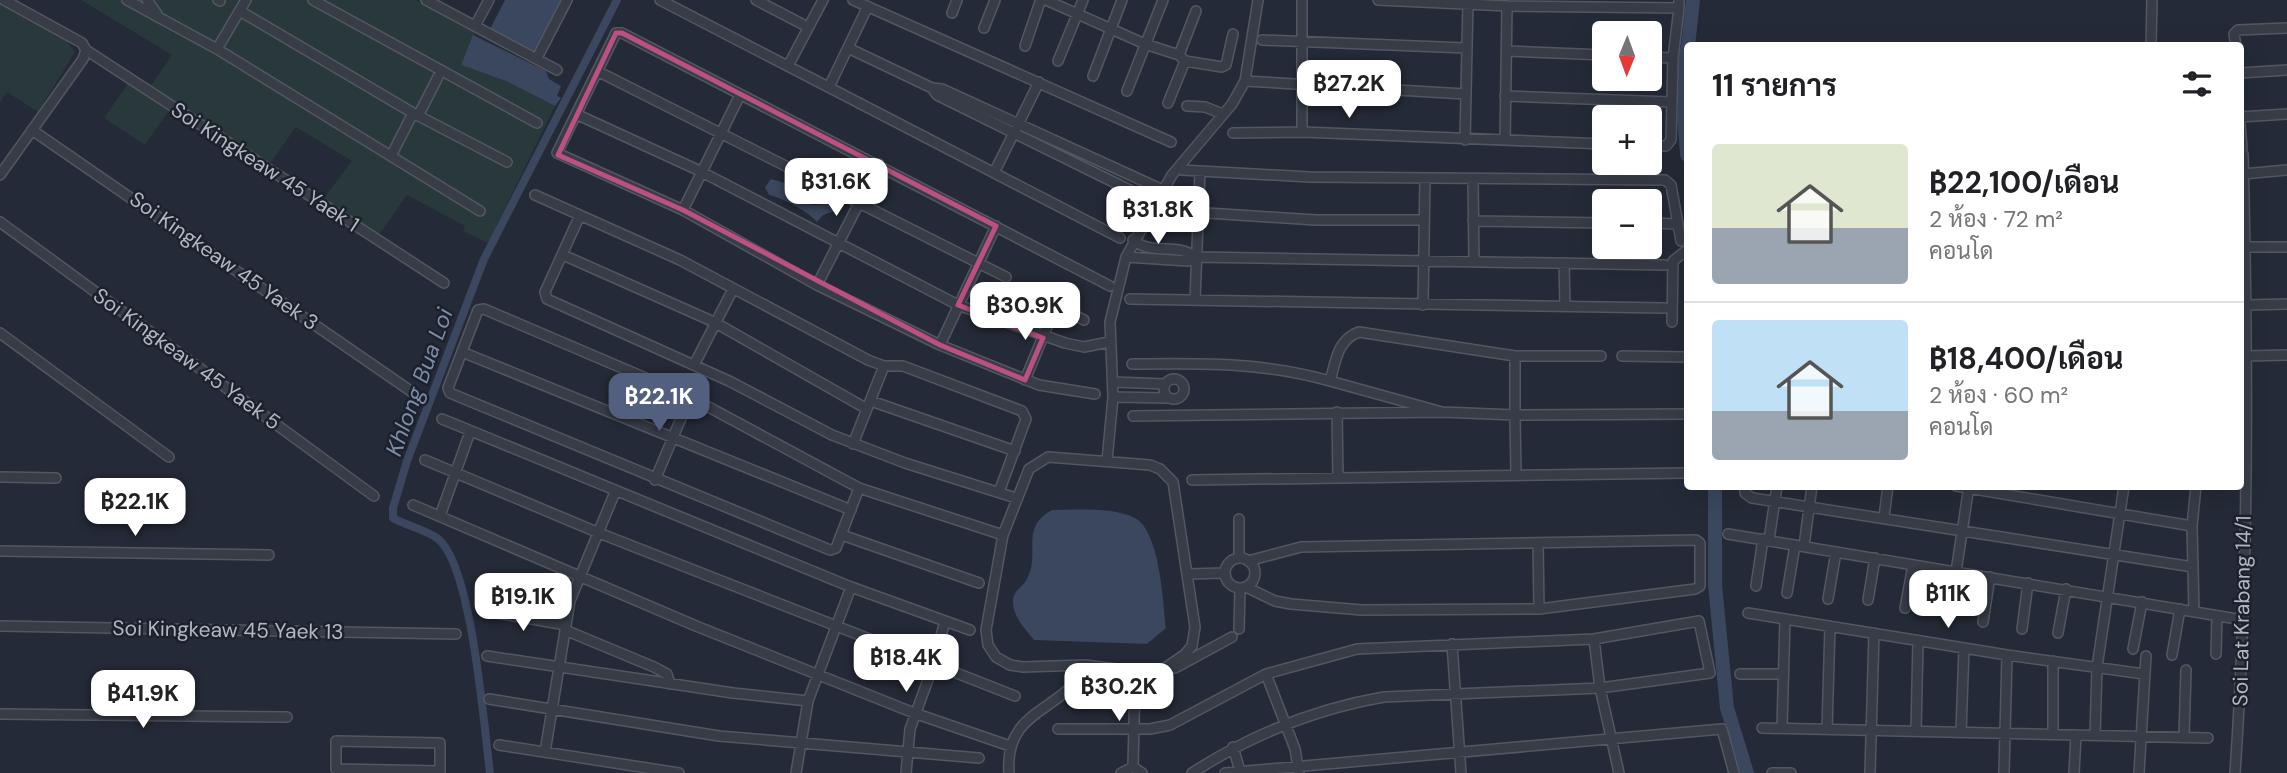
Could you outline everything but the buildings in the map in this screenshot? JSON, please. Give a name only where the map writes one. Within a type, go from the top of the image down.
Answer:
[{"type":"street","name":"Soi Kingkeaw 45 Yaek 1","points":[[4,0],[82,43],[86,50],[444,283]]},
{"type":"street","points":[[127,0],[217,49],[480,211]]},
{"type":"street","points":[[147,0],[160,18]]},
{"type":"street","points":[[217,49],[246,0]]},
{"type":"street","points":[[313,0],[537,123]]},
{"type":"street","points":[[426,0],[558,70]]},
{"type":"street","points":[[475,26],[489,0]]},
{"type":"street","points":[[537,58],[567,0]]},
{"type":"street","points":[[660,0],[1120,238]]},
{"type":"street","points":[[756,0],[802,24]]},
{"type":"street","points":[[788,66],[823,0]]},
{"type":"street","points":[[853,0],[1171,142]]},
{"type":"street","points":[[952,13],[957,0]]},
{"type":"street","points":[[984,27],[995,0]]},
{"type":"street","points":[[1058,61],[1083,0]]},
{"type":"street","points":[[1093,76],[1122,0]]},
{"type":"street","points":[[1127,92],[1163,0]]},
{"type":"street","points":[[1107,461],[1113,397],[1109,342],[1115,297],[1126,257],[1133,240],[1159,206],[1163,190],[1223,114],[1245,81],[1258,0]]},
{"type":"street","points":[[1302,0],[1302,132]]},
{"type":"street","points":[[1378,0],[1468,2],[1507,6],[1679,4],[1673,58],[1671,145],[1662,145]]},
{"type":"street","points":[[2151,42],[2152,0]]},
{"type":"street","points":[[1025,46],[1042,1],[1078,13],[1182,58],[1224,67],[1233,34]]},
{"type":"street","points":[[1465,140],[1468,2]]},
{"type":"street","points":[[1505,140],[1507,6]]},
{"type":"street","points":[[829,87],[867,8]]},
{"type":"street","points":[[240,11],[416,114],[507,162]]},
{"type":"street","points":[[1168,103],[1196,11]]},
{"type":"street","points":[[2235,42],[2234,34],[2238,30],[2287,28]]},
{"type":"street","points":[[1095,394],[1063,391],[1025,380],[940,345],[817,285],[683,210],[558,155],[618,32],[879,164],[1110,286]]},
{"type":"street","points":[[1262,40],[1466,48]]},
{"type":"street","points":[[848,48],[932,88],[942,89],[1019,122],[1163,190]]},
{"type":"street","points":[[0,175],[83,59],[86,50]]},
{"type":"street","points":[[1507,51],[1592,54]]},
{"type":"street","points":[[1662,58],[1673,58]]},
{"type":"street","points":[[2244,73],[2287,70]]},
{"type":"street","points":[[597,71],[1006,277]]},
{"type":"street","points":[[391,156],[438,77]]},
{"type":"street","points":[[1245,81],[1465,94]]},
{"type":"street","points":[[994,173],[1039,82]]},
{"type":"street","points":[[932,88],[937,95],[1159,206],[1198,213],[1316,220],[1424,220]]},
{"type":"street","points":[[683,210],[740,95]]},
{"type":"street","points":[[1505,96],[1671,102]]},
{"type":"street","points":[[1187,106],[1205,107],[1223,114]]},
{"type":"street","points":[[576,114],[700,171],[958,306],[1043,338],[1084,347],[1109,342]]},
{"type":"street","points":[[2244,117],[2287,114]]},
{"type":"street","name":"Soi Kingkeaw 45 Yaek 3","points":[[32,130],[415,394]]},
{"type":"street","points":[[1233,133],[1302,132],[1592,143]]},
{"type":"street","points":[[817,285],[879,164]]},
{"type":"street","points":[[1182,170],[1310,177],[1665,180],[1671,185],[1681,241]]},
{"type":"street","points":[[2244,174],[2287,170]]},
{"type":"street","points":[[1195,300],[1200,172]]},
{"type":"street","points":[[1423,305],[1424,178]]},
{"type":"street","points":[[1473,178],[1474,262]]},
{"type":"street","points":[[535,195],[680,260],[884,366],[903,366],[1022,411],[1026,419],[999,492]]},
{"type":"street","points":[[580,215],[545,292],[547,299],[694,365],[808,425],[853,444],[1016,498]]},
{"type":"street","points":[[1473,221],[1592,223]]},
{"type":"street","name":"Soi Kingkeaw 45 Yaek 5","points":[[0,222],[373,496]]},
{"type":"street","points":[[1662,223],[1678,224]]},
{"type":"street","points":[[940,345],[996,226]]},
{"type":"street","name":"Soi Lat Krabang 14/1","points":[[2244,232],[2247,305],[2244,351]]},
{"type":"street","points":[[1133,240],[1142,248],[1188,251],[1195,257]]},
{"type":"street","points":[[2246,247],[2287,247]]},
{"type":"street","points":[[1672,321],[1673,261],[1684,252]]},
{"type":"street","points":[[563,255],[714,322],[869,405],[1015,450]]},
{"type":"street","points":[[1126,257],[1188,261],[1195,257],[1423,263],[1665,265]]},
{"type":"street","points":[[1564,263],[1565,306]]},
{"type":"street","points":[[694,365],[733,289]]},
{"type":"street","points":[[1130,299],[1665,308]]},
{"type":"street","points":[[2247,305],[2287,304]]},
{"type":"street","points":[[1025,380],[1043,338],[1048,307]]},
{"type":"street","points":[[1006,310],[1048,307],[1064,310],[1084,320]]},
{"type":"street","points":[[859,488],[836,548],[830,550],[655,480],[450,393],[448,387],[478,310],[484,309],[690,397],[859,488],[1003,535]]},
{"type":"street","points":[[1329,381],[1341,345],[1350,335],[1359,332],[1515,356],[1601,356]]},
{"type":"street","points":[[0,333],[169,457]]},
{"type":"street","points":[[2244,351],[2287,355]]},
{"type":"street","points":[[462,352],[850,510]]},
{"type":"street","points":[[1515,356],[1516,475]]},
{"type":"street","points":[[1622,356],[1684,357]]},
{"type":"street","points":[[1173,363],[1169,381],[1163,391],[1171,398],[1173,414]]},
{"type":"street","points":[[1132,364],[1264,366],[1442,412]]},
{"type":"street","points":[[853,444],[884,366]]},
{"type":"street","points":[[1113,382],[1180,381],[1184,388],[1182,396],[1171,398],[1113,397]]},
{"type":"street","points":[[1362,411],[1371,404],[1370,397],[1363,391]]},
{"type":"street","points":[[655,480],[690,397]]},
{"type":"street","points":[[1133,416],[1362,411],[1515,415],[1684,414]]},
{"type":"street","points":[[1337,412],[1338,478]]},
{"type":"street","points":[[442,419],[851,587],[970,630]]},
{"type":"street","points":[[440,516],[470,432]]},
{"type":"street","points":[[1048,457],[1150,465],[1160,469],[1173,482],[1188,574],[1195,637],[1184,655],[1165,668],[1148,673],[1085,665],[1010,665],[992,651],[986,630],[1003,535],[1016,498],[1029,469],[1048,457]]},
{"type":"street","points":[[425,460],[598,533],[1015,696]]},
{"type":"street","points":[[1192,480],[1684,473]]},
{"type":"street","points":[[0,477],[56,478]]},
{"type":"street","points":[[1745,490],[1748,497],[2193,567]]},
{"type":"street","points":[[1756,586],[1777,490]]},
{"type":"street","points":[[1787,593],[1812,490]]},
{"type":"street","points":[[1884,517],[1887,490]]},
{"type":"street","points":[[1946,610],[1968,490]]},
{"type":"street","points":[[1980,490],[2192,526]]},
{"type":"street","points":[[2095,735],[2097,667],[2123,490]]},
{"type":"street","points":[[2194,612],[2192,526],[2196,490]]},
{"type":"street","name":"Soi Lat Krabang 14/1","points":[[2235,773],[2243,620],[2242,490]]},
{"type":"street","points":[[545,752],[570,601],[615,492]]},
{"type":"street","points":[[413,505],[817,675],[914,713],[1010,746]]},
{"type":"street","points":[[1239,519],[1244,560],[1254,575],[1243,587],[1239,629]]},
{"type":"street","points":[[1728,534],[2243,620]]},
{"type":"street","points":[[842,535],[979,583]]},
{"type":"street","points":[[1696,540],[1700,543],[1700,586],[1695,589],[1539,609],[1362,610],[1291,604],[1231,585],[1225,573],[1231,561],[1301,547],[1696,540]]},
{"type":"street","points":[[1538,543],[1539,609]]},
{"type":"street","points":[[0,551],[269,555]]},
{"type":"street","points":[[1828,598],[1836,552]]},
{"type":"street","points":[[1868,600],[1875,558]]},
{"type":"street","points":[[1905,608],[1913,565]]},
{"type":"street","points":[[1188,574],[1225,573]]},
{"type":"street","points":[[1983,622],[1990,577]]},
{"type":"street","points":[[2022,629],[2028,583]]},
{"type":"street","points":[[796,773],[808,701],[851,587]]},
{"type":"street","points":[[2058,633],[2066,589]]},
{"type":"street","points":[[2133,649],[2142,602]]},
{"type":"street","points":[[2172,654],[2179,609]]},
{"type":"street","points":[[485,611],[566,628],[654,667],[667,674],[670,684]]},
{"type":"street","points":[[1748,613],[2144,674]]},
{"type":"street","points":[[2216,654],[2217,615]]},
{"type":"street","points":[[1782,728],[1784,619]]},
{"type":"street","points":[[906,773],[914,713],[933,666],[944,621]]},
{"type":"street","points":[[1058,729],[1134,729],[1170,725],[1266,674],[1357,649],[1594,639],[1699,621],[1710,673],[1600,688],[1384,697],[1336,707],[1286,724],[1233,747],[1192,773]]},
{"type":"street","name":"Soi Kingkeaw 45 Yaek 13","points":[[0,626],[456,634]]},
{"type":"street","points":[[1827,729],[1830,626]]},
{"type":"street","points":[[1870,773],[1874,633]]},
{"type":"street","points":[[1107,679],[1135,680],[1164,674],[1232,637]]},
{"type":"street","points":[[1594,639],[1600,688],[1619,773]]},
{"type":"street","points":[[1916,731],[1919,640]]},
{"type":"street","points":[[1452,644],[1461,773]]},
{"type":"street","points":[[1961,732],[1964,648]]},
{"type":"street","points":[[2004,773],[2007,655]]},
{"type":"street","points":[[487,656],[670,684],[808,701]]},
{"type":"street","points":[[2139,773],[2146,656]]},
{"type":"street","points":[[2053,661],[2053,734]]},
{"type":"street","points":[[1009,773],[1010,746],[1027,718],[1078,682],[1085,665]]},
{"type":"street","points":[[2184,737],[2186,670]]},
{"type":"street","points":[[1266,674],[1286,724],[1299,769]]},
{"type":"street","points":[[1740,674],[1783,674]]},
{"type":"street","points":[[1133,767],[1135,680]]},
{"type":"street","points":[[489,699],[719,736],[979,758]]},
{"type":"street","points":[[0,714],[287,717]]},
{"type":"street","points":[[1762,728],[2208,738]]},
{"type":"street","points":[[1225,773],[1299,769],[1459,751],[1722,729],[1734,773]]},
{"type":"street","points":[[2074,773],[2076,735]]},
{"type":"street","points":[[336,741],[440,743],[440,772],[366,772],[336,769],[336,741]]},
{"type":"street","points":[[499,745],[679,773]]},
{"type":"street","points":[[1233,747],[1240,771]]},
{"type":"street","points":[[1121,773],[1133,767]]},
{"type":"street","points":[[1133,767],[1142,773]]},
{"type":"street","points":[[1772,773],[1791,773]]},
{"type":"highlighted area","points":[[616,33],[622,33],[996,226],[958,305],[1043,338],[1025,380],[940,345],[683,210],[558,155]]},
{"type":"shaded area","points":[[81,0],[416,0],[476,31],[461,65],[506,81],[555,106],[488,243],[463,231],[465,226],[407,195],[376,239],[320,203],[352,161],[296,127],[267,168],[172,106],[145,145],[104,118],[131,79],[148,90],[172,55]]},
{"type":"shaded area","points":[[0,5],[66,40],[75,52],[38,112],[7,92],[0,102]]},
{"type":"water","points":[[505,0],[565,0],[536,54],[490,29]]},
{"type":"water","points":[[473,35],[546,71],[549,79],[561,86],[557,96],[561,98],[555,106],[506,81],[461,65]]},
{"type":"water","points":[[771,179],[799,187],[813,205],[838,203],[841,209],[823,215],[817,222],[794,206],[769,195],[765,187]]},
{"type":"water","points":[[1052,510],[1114,512],[1133,517],[1142,524],[1155,550],[1159,567],[1166,628],[1147,644],[1034,640],[1020,622],[1015,613],[1013,598],[1031,569],[1032,541],[1036,525]]},
{"type":"waterway","name":"Khlong Bua Loi","points":[[490,773],[480,685],[468,611],[459,579],[449,553],[437,538],[393,518],[393,508],[407,461],[484,259],[617,0]]},
{"type":"waterway","points":[[1688,42],[1693,0]]},
{"type":"waterway","points":[[1684,66],[1681,81],[1684,118]]},
{"type":"waterway","points":[[1715,490],[1715,585],[1727,708],[1747,773]]}]
